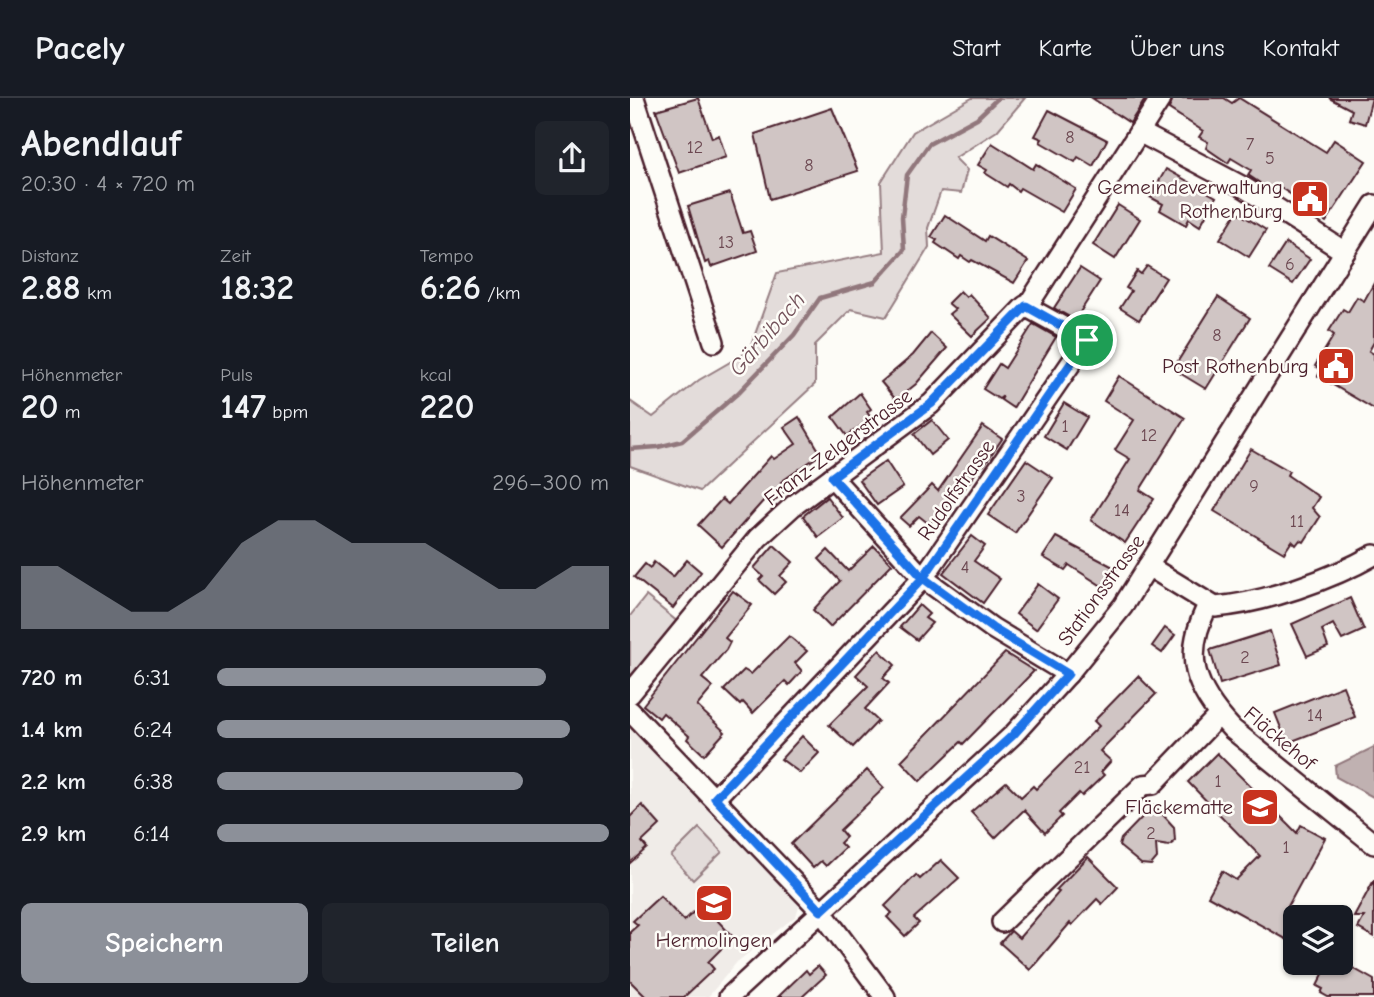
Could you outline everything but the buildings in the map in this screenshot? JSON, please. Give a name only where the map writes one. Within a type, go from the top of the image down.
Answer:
[{"type":"street","points":[[634,98],[714,342]]},
{"type":"street","name":"Franz-Zelgerstrasse","points":[[630,694],[758,538],[793,506],[931,404],[1029,302],[1161,98]]},
{"type":"street","points":[[1139,132],[1245,188],[1345,252]]},
{"type":"street","name":"Stationsstrasse","points":[[729,997],[1013,735],[1068,674],[1123,606],[1374,205]]},
{"type":"street","name":"Rudolfstrasse","points":[[715,798],[923,578],[1087,340],[1029,302]]},
{"type":"street","points":[[832,477],[923,578],[992,628],[1068,674]]},
{"type":"street","points":[[1148,566],[1208,605],[1226,606],[1332,576],[1374,555]]},
{"type":"street","name":"Fläckehof","points":[[1208,605],[1194,638],[1192,659],[1200,684],[1219,716],[1374,844]]},
{"type":"street","points":[[630,711],[821,911],[885,997]]},
{"type":"street","points":[[1002,922],[1143,785],[1153,784],[1219,716]]},
{"type":"shaded area","points":[[972,98],[1025,98],[997,131],[955,158],[967,170],[961,193],[941,191],[928,228],[929,247],[886,317],[851,309],[815,345],[815,384],[700,491],[630,466],[630,401],[653,417],[699,380],[749,351],[777,273],[884,252],[881,182],[913,132]]},
{"type":"shaded area","points":[[646,596],[679,623],[630,683],[630,616]]},
{"type":"shaded area","name":"Hermolingen","points":[[630,719],[799,897],[796,900],[799,906],[796,916],[737,962],[708,997],[630,997]]},
{"type":"shaded area","points":[[1374,747],[1373,797],[1336,777],[1335,766]]},
{"type":"shaded area","points":[[699,828],[722,852],[693,880],[671,856]]},
{"type":"waterway","name":"Gärbibach","points":[[630,449],[658,447],[682,441],[738,393],[794,335],[820,298],[875,282],[904,250],[902,217],[907,175],[929,144],[977,118],[998,98]]},
{"type":"place","name":"Gemeindeverwaltung Rothenburg","points":[[1310,199]]},
{"type":"place","name":"Post Rothenburg","points":[[1336,366]]},
{"type":"place","name":"Fläckematte","points":[[1260,807]]},
{"type":"place","name":"Hermolingen","points":[[714,903]]},
{"type":"route","points":[[1087,340],[923,578],[715,798],[821,911],[1013,735],[1068,674],[992,628],[923,578],[832,477],[931,404],[1026,306],[1087,340]]}]
